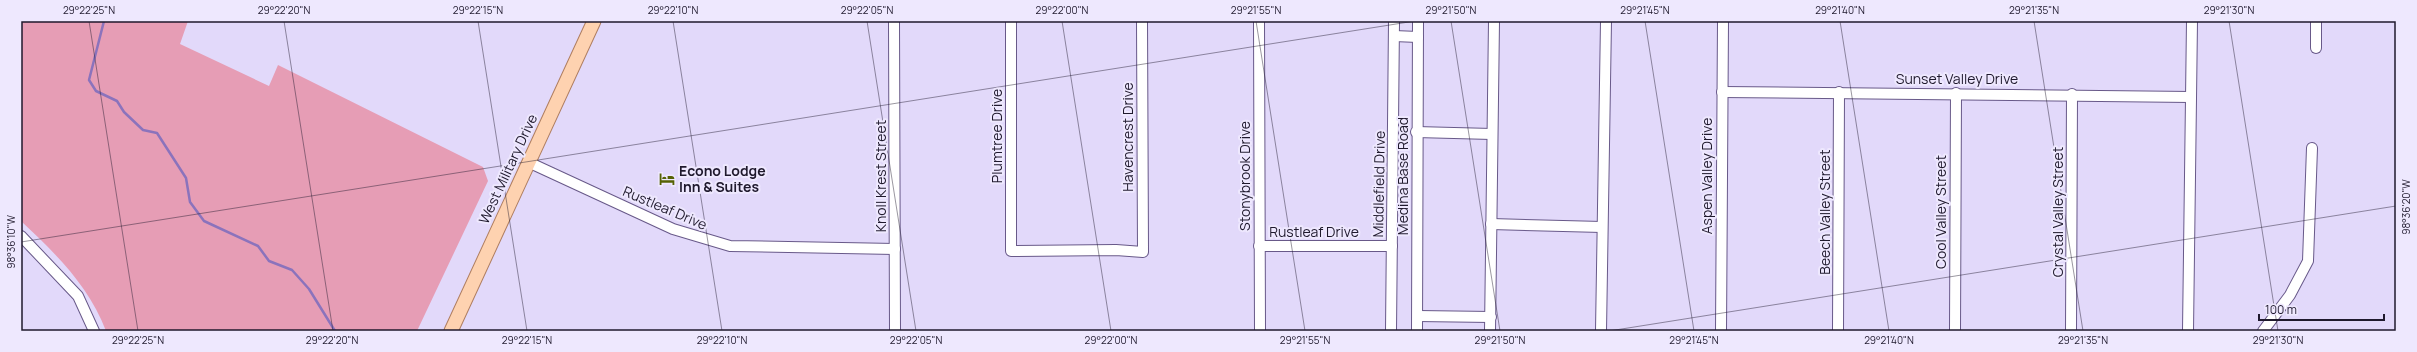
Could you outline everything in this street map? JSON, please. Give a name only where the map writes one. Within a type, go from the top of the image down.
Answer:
[{"type":"main road","name":"West Military Drive","points":[[451,331],[594,21]]},
{"type":"street","name":"Knoll Krest Street","points":[[894,21],[895,331]]},
{"type":"street","name":"Plumtree Drive","points":[[1011,21],[1011,251],[1116,250],[1143,252]]},
{"type":"street","name":"Havencrest Drive","points":[[1142,21],[1143,252]]},
{"type":"street","name":"Stonybrook Drive","points":[[1259,21],[1260,331]]},
{"type":"street","name":"Middlefield Drive","points":[[1392,331],[1394,21]]},
{"type":"street","name":"Medina Base Road","points":[[1417,331],[1416,132],[1418,21]]},
{"type":"street","points":[[1490,331],[1494,21]]},
{"type":"street","points":[[1601,331],[1606,21]]},
{"type":"street","name":"Aspen Valley Drive","points":[[1721,331],[1723,21]]},
{"type":"street","points":[[2188,331],[2192,21]]},
{"type":"street","points":[[2316,21],[2316,48]]},
{"type":"street","points":[[1394,36],[1418,37]]},
{"type":"street","name":"Sunset Valley Drive","points":[[1722,92],[2072,94],[2191,97]]},
{"type":"street","name":"Beech Valley Street","points":[[1838,331],[1839,92]]},
{"type":"street","name":"Cool Valley Street","points":[[1955,331],[1956,93]]},
{"type":"street","name":"Crystal Valley Street","points":[[2071,331],[2072,94]]},
{"type":"street","points":[[1416,132],[1492,134]]},
{"type":"street","points":[[2263,331],[2290,295],[2308,261],[2312,148]]},
{"type":"street","name":"Rustleaf Drive","points":[[528,162],[673,229],[712,242],[730,246],[895,249]]},
{"type":"street","points":[[1491,224],[1602,228]]},
{"type":"street","points":[[21,236],[78,296],[94,331]]},
{"type":"street","name":"Rustleaf Drive","points":[[1259,246],[1392,246]]},
{"type":"street","points":[[1418,316],[1490,317]]},
{"type":"shaded area","points":[[21,21],[188,21],[180,44],[269,86],[278,65],[483,167],[488,181],[417,331],[106,331],[99,315],[81,285],[59,258],[21,221]]},
{"type":"waterway","points":[[104,21],[89,80],[96,91],[117,101],[124,112],[143,130],[157,133],[186,178],[190,202],[204,221],[258,246],[269,261],[292,270],[309,289],[335,331]]},
{"type":"place","name":"Econo Lodge Inn & Suites","points":[[667,179]]}]
